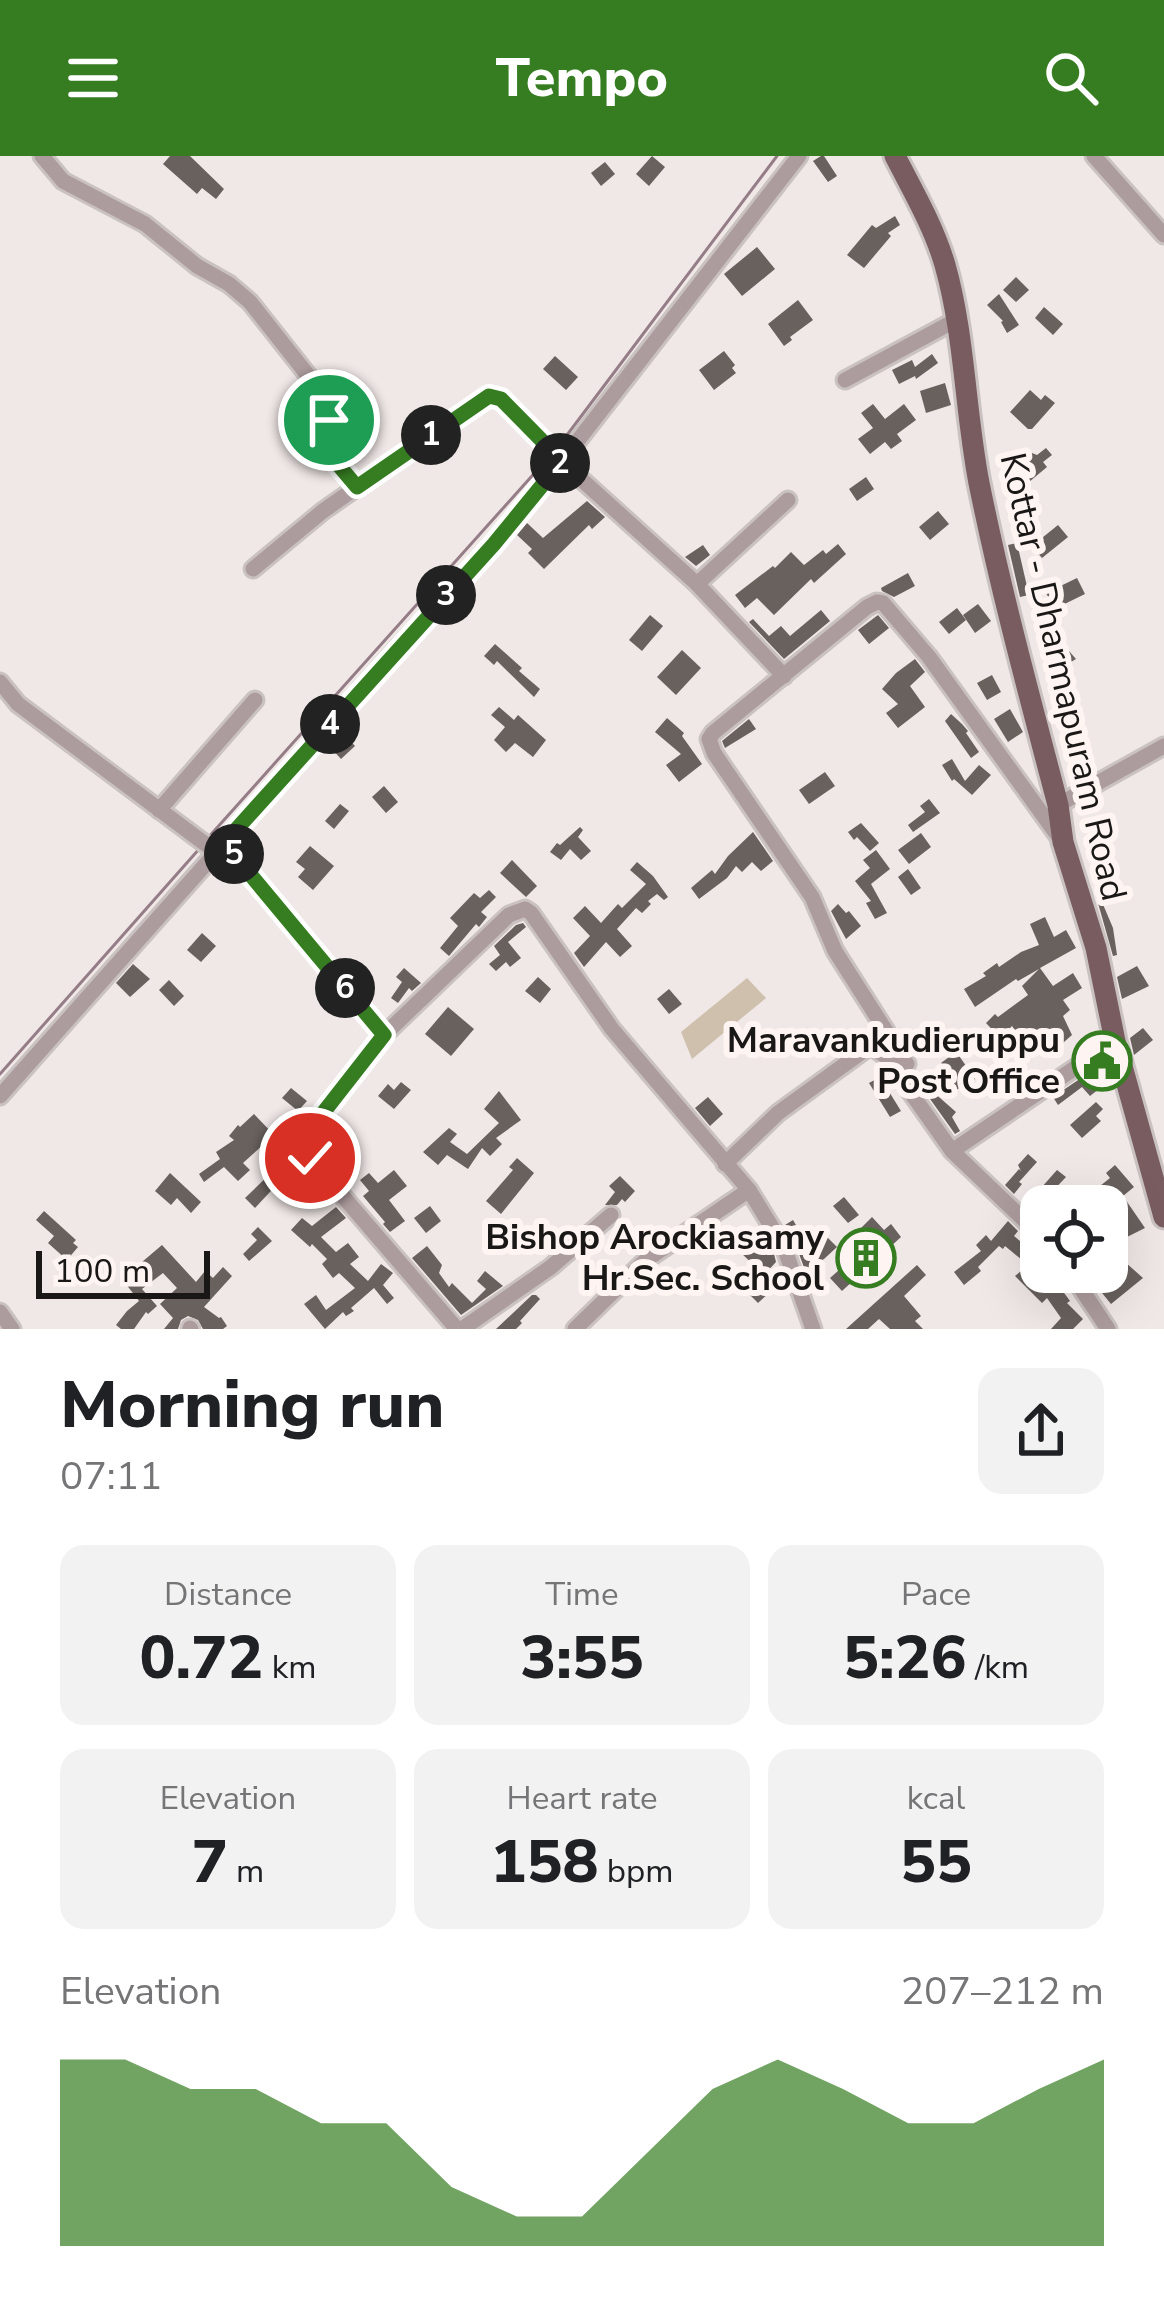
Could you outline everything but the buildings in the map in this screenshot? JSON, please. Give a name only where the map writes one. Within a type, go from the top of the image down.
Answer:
[{"type":"main road","name":"Kottar - Dharmapuram Road","points":[[895,156],[945,265],[999,582],[1164,1217]]},
{"type":"street","points":[[42,156],[63,181],[145,224],[250,302],[328,402],[329,420],[320,443],[357,487]]},
{"type":"street","points":[[0,1096],[212,846],[494,544],[556,456],[799,156]]},
{"type":"street","points":[[1094,156],[1164,235]]},
{"type":"street","points":[[845,380],[956,320]]},
{"type":"street","points":[[253,569],[357,487],[489,396],[501,399],[556,456],[697,584],[784,676]]},
{"type":"street","points":[[697,584],[788,500]]},
{"type":"street","points":[[907,1064],[835,951],[812,897],[710,745],[712,733],[867,607],[884,603],[929,657],[1063,842]]},
{"type":"street","points":[[0,682],[18,704],[212,846],[384,1035]]},
{"type":"street","points":[[159,810],[254,700]]},
{"type":"street","points":[[1058,806],[1164,746]]},
{"type":"street","points":[[611,1215],[551,1267],[459,1329],[304,1150],[305,1136],[384,1035],[509,915],[525,909],[539,922],[612,1029],[749,1190],[784,1246],[813,1329]]},
{"type":"street","points":[[952,1151],[1115,1041]]},
{"type":"street","points":[[724,1165],[778,1113],[873,1047],[885,1056],[952,1151],[1020,1216]]},
{"type":"street","points":[[575,1329],[646,1260],[749,1190]]},
{"type":"street","points":[[1084,1293],[1108,1329]]},
{"type":"street","points":[[0,1312],[12,1329]]},
{"type":"shaded area","points":[[747,978],[766,998],[692,1059],[681,1032]]},
{"type":"waterway","points":[[558,447],[777,156]]},
{"type":"waterway","points":[[206,840],[548,458]]},
{"type":"waterway","points":[[0,1074],[200,848]]},
{"type":"place","name":"Maravankudieruppu Post Office","points":[[1102,1061]]},
{"type":"place","name":"Bishop Arockiasamy Hr.Sec. School","points":[[866,1258]]},
{"type":"route","points":[[310,1158],[304,1150],[305,1136],[384,1035],[224,843],[494,544],[562,461],[501,399],[489,396],[357,487],[320,443],[329,420]]}]
